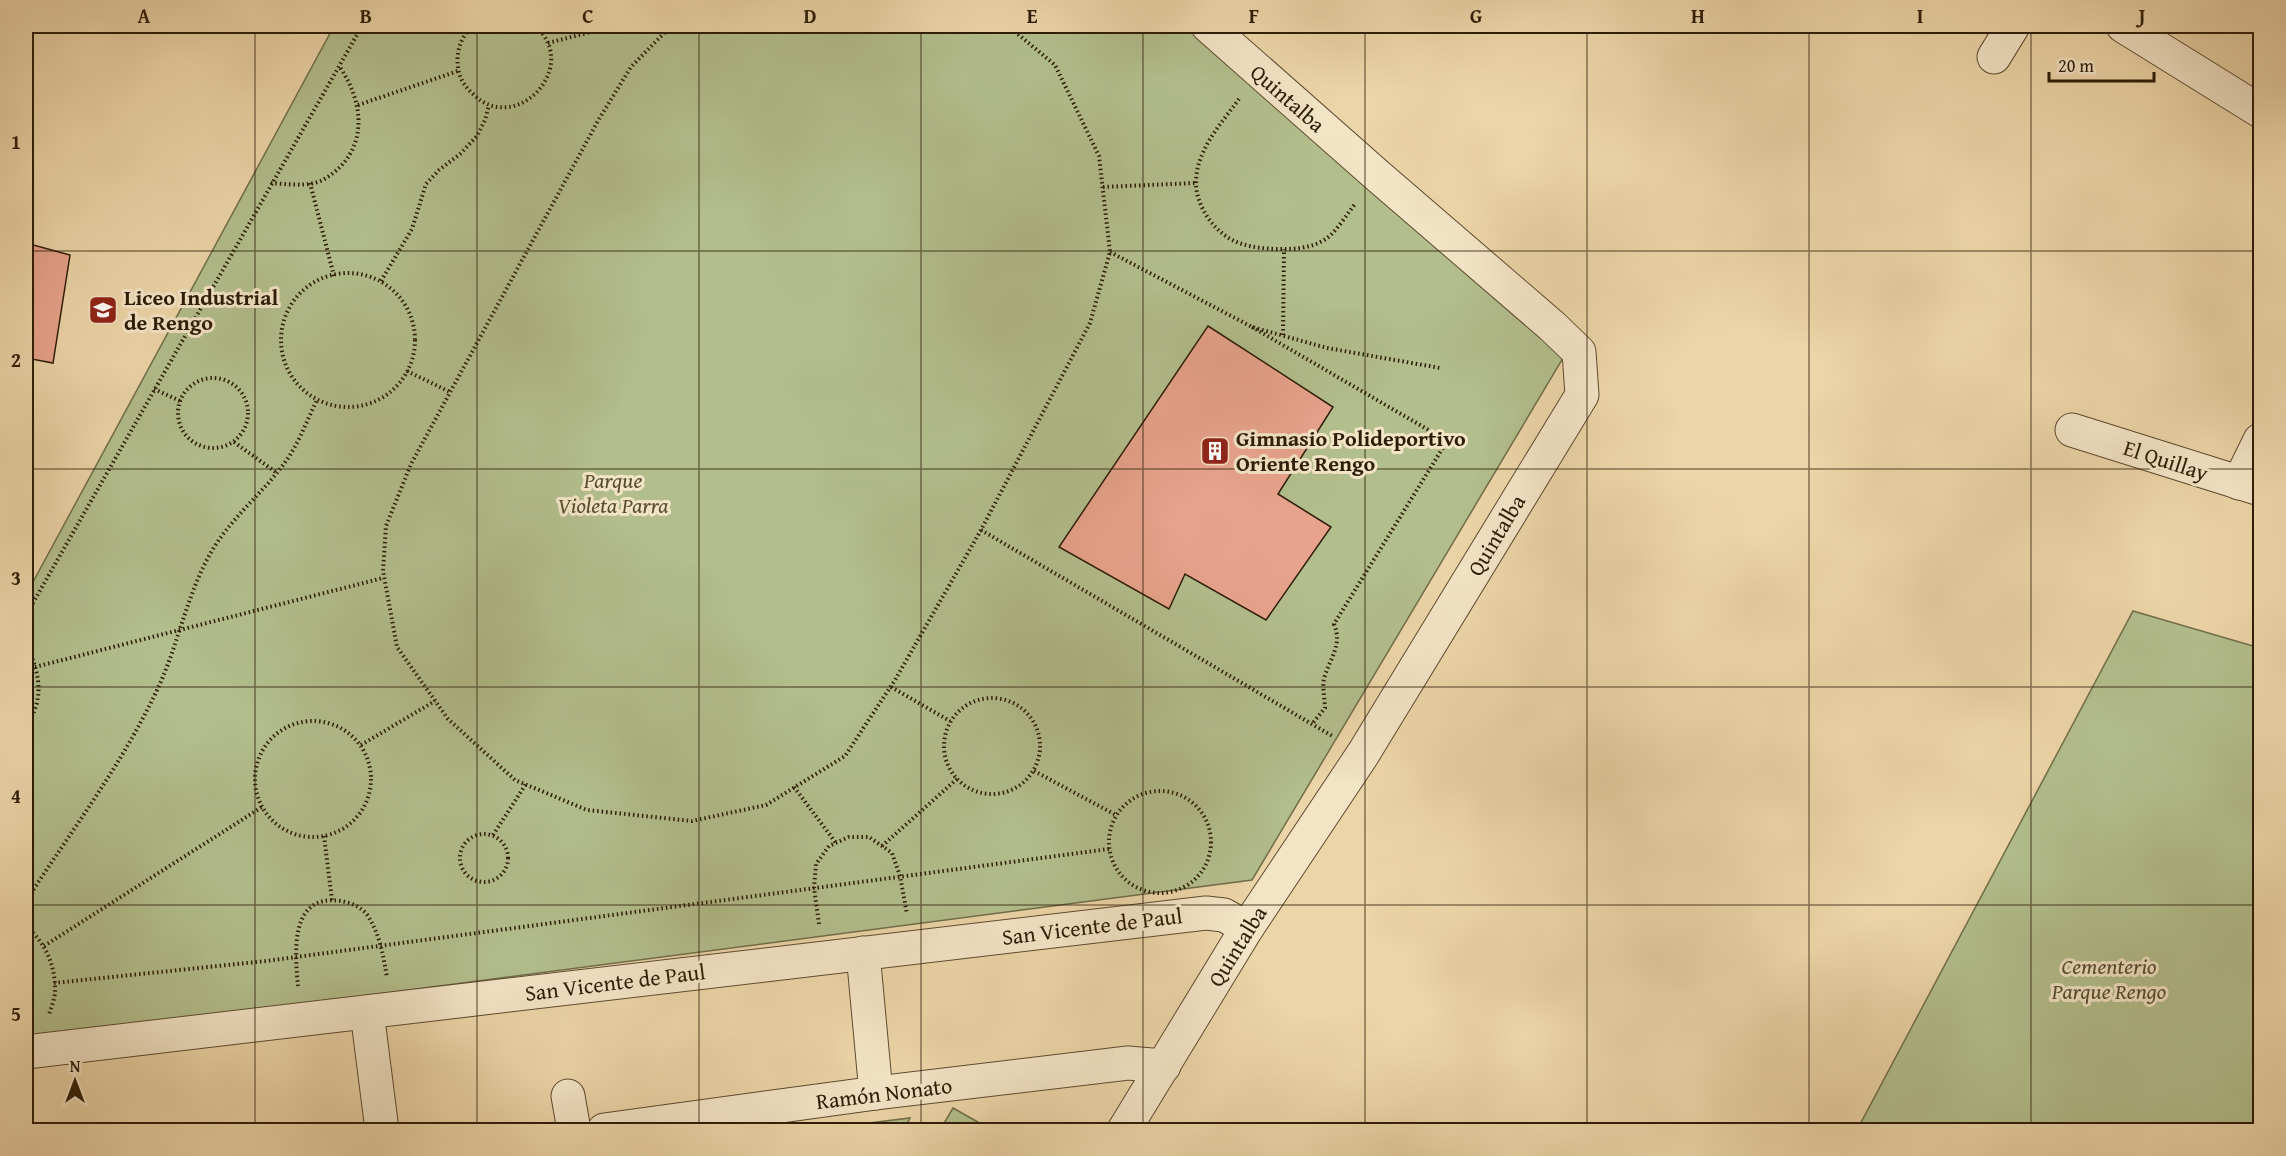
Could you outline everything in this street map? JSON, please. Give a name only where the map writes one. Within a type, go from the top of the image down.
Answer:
[{"type":"street","name":"Quintalba","points":[[1124,1131],[1247,927],[1363,753],[1582,394],[1579,352],[1208,26]]},
{"type":"street","points":[[1994,57],[2013,26]]},
{"type":"street","points":[[2123,26],[2260,111]]},
{"type":"street","name":"El Quillay","points":[[2072,430],[2250,486]]},
{"type":"street","points":[[2250,486],[2260,440]]},
{"type":"street","name":"San Vicente de Paul","points":[[26,1052],[1206,913],[1224,915],[1247,927]]},
{"type":"street","points":[[863,953],[876,1093]]},
{"type":"street","points":[[368,1012],[382,1131]]},
{"type":"street","name":"Ramón Nonato","points":[[604,1131],[876,1093],[1128,1063],[1164,1066]]},
{"type":"street","points":[[568,1096],[573,1131]]},
{"type":"path","points":[[26,615],[362,26]]},
{"type":"path","points":[[473,26],[461,40],[457,55],[458,71],[464,86],[475,97],[489,105],[504,107],[519,105],[532,98],[543,87],[550,73],[551,58],[548,43],[535,26]]},
{"type":"path","points":[[548,43],[614,26]]},
{"type":"path","points":[[671,26],[631,67],[599,119],[411,464],[386,526],[384,578],[397,647],[448,719],[514,780],[587,810],[692,821],[766,805],[845,756],[891,687],[981,530],[1090,323],[1110,252],[1100,156],[1055,64],[1008,26]]},
{"type":"path","points":[[271,183],[299,185],[325,179],[346,161],[359,133],[358,105],[349,81],[339,66]]},
{"type":"path","points":[[358,105],[458,71]]},
{"type":"path","points":[[1258,72],[1215,129],[1199,167],[1196,183],[1201,208],[1218,230],[1237,243],[1266,249],[1300,249],[1327,238],[1378,176]]},
{"type":"path","points":[[381,281],[412,229],[426,184],[477,136],[489,105]]},
{"type":"path","points":[[310,183],[334,276]]},
{"type":"path","points":[[1103,187],[1196,183]]},
{"type":"path","points":[[1283,335],[1284,249]]},
{"type":"path","points":[[1110,252],[1252,327],[1437,435],[1444,446],[1335,624],[1338,633],[1335,654],[1323,681],[1325,708],[1312,724]]},
{"type":"path","points":[[340,273],[361,274],[381,281],[399,296],[411,316],[416,338],[413,362],[402,382],[384,398],[362,406],[339,407],[316,400],[300,387],[288,370],[281,349],[282,328],[289,308],[302,292],[319,280],[340,273]]},
{"type":"path","points":[[1252,327],[1327,348],[1440,368]]},
{"type":"path","points":[[407,371],[450,392]]},
{"type":"path","points":[[207,378],[219,378],[240,389],[249,412],[247,424],[234,441],[213,448],[202,446],[192,441],[180,423],[178,412],[180,401],[186,390],[195,382],[207,378]]},
{"type":"path","points":[[154,389],[180,401]]},
{"type":"path","points":[[26,901],[131,742],[159,686],[192,591],[213,549],[234,520],[288,458],[316,400]]},
{"type":"path","points":[[234,441],[277,473]]},
{"type":"path","points":[[981,530],[1363,753]]},
{"type":"path","points":[[35,667],[384,578]]},
{"type":"path","points":[[26,642],[40,680],[35,712],[26,726]]},
{"type":"path","points":[[891,687],[950,721]]},
{"type":"path","points":[[992,698],[1009,701],[1023,710],[1034,723],[1039,738],[1039,755],[1034,771],[1023,784],[1008,792],[991,795],[975,792],[957,779],[946,762],[943,748],[950,721],[961,708],[976,700],[992,698]]},
{"type":"path","points":[[361,745],[435,701]]},
{"type":"path","points":[[305,721],[324,722],[342,728],[361,745],[372,772],[371,792],[363,811],[349,825],[331,835],[311,838],[291,834],[274,823],[262,807],[255,788],[255,769],[261,752],[272,737],[288,726],[305,721]]},
{"type":"path","points":[[1034,771],[1116,815]]},
{"type":"path","points":[[882,846],[957,779]]},
{"type":"path","points":[[493,835],[526,784]]},
{"type":"path","points":[[794,787],[836,843]]},
{"type":"path","points":[[1156,791],[1172,792],[1186,798],[1199,809],[1207,822],[1211,837],[1210,853],[1203,870],[1191,882],[1175,891],[1158,893],[1140,889],[1125,880],[1114,866],[1109,849],[1110,831],[1116,815],[1127,803],[1140,795],[1156,791]]},
{"type":"path","points":[[44,946],[262,807]]},
{"type":"path","points":[[477,834],[493,835],[505,846],[508,853],[506,869],[494,880],[487,882],[471,879],[461,867],[460,850],[464,843],[477,834]]},
{"type":"path","points":[[324,836],[332,900]]},
{"type":"path","points":[[820,931],[814,888],[816,864],[829,846],[849,837],[869,837],[892,853],[900,876],[908,921]]},
{"type":"path","points":[[54,983],[295,957],[1109,849]]},
{"type":"path","points":[[299,993],[295,957],[298,927],[308,911],[320,902],[332,900],[352,903],[366,914],[380,938],[388,982]]},
{"type":"path","points":[[26,927],[44,946],[53,968],[55,991],[49,1014],[44,1020]]},
{"type":"green space","name":"Parque Violeta Parra","points":[[334,26],[1203,26],[1569,348],[1252,880],[26,1040],[26,595]]},
{"type":"green space","name":"Cementerio Parque Rengo","points":[[2133,611],[2260,648],[2260,1130],[1857,1130]]},
{"type":"green space","points":[[953,1108],[992,1130],[940,1130]]},
{"type":"green space","points":[[910,1118],[904,1130],[812,1130]]},
{"type":"building","points":[[26,243],[70,255],[53,363],[26,358]]},
{"type":"building","name":"Gimnasio Polideportivo Oriente Rengo","points":[[1208,326],[1333,407],[1278,494],[1331,527],[1266,620],[1185,574],[1169,609],[1059,547]]},
{"type":"place","name":"Liceo Industrial de Rengo","points":[[103,310]]},
{"type":"place","name":"Gimnasio Polideportivo Oriente Rengo","points":[[1215,451]]}]
